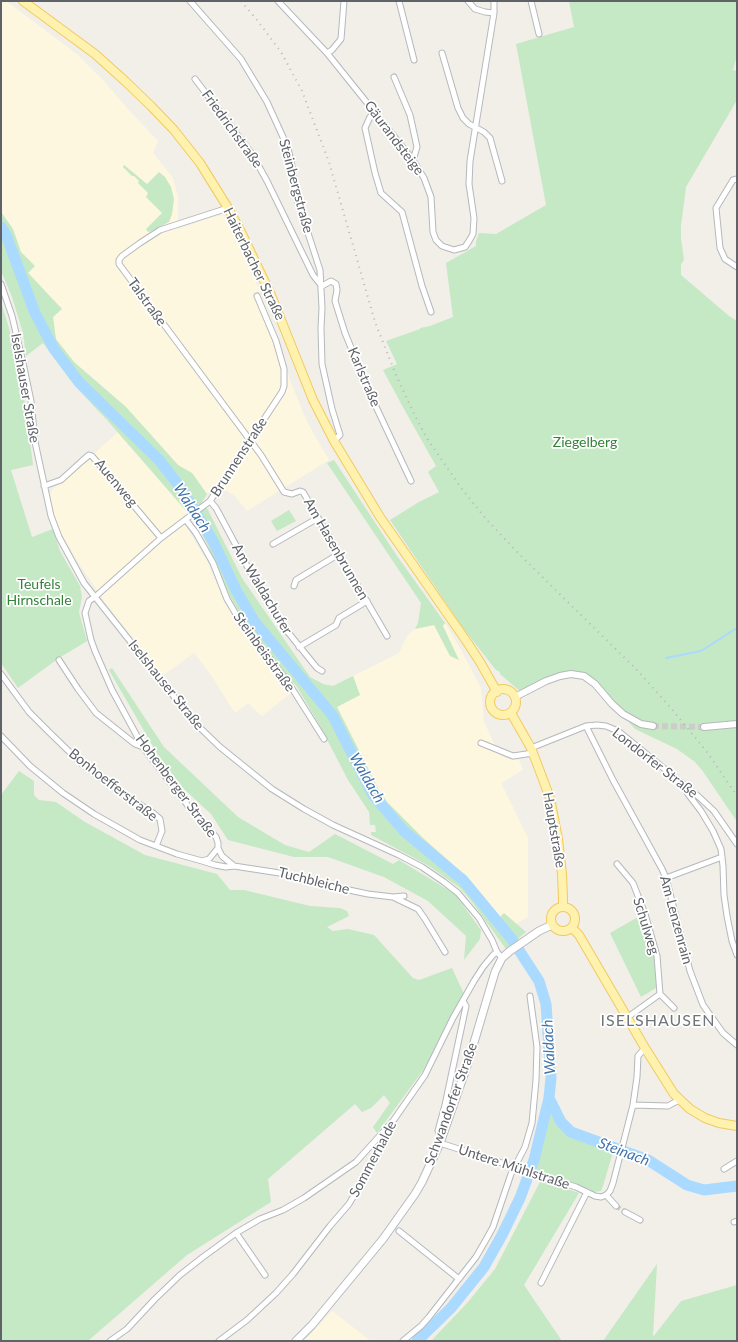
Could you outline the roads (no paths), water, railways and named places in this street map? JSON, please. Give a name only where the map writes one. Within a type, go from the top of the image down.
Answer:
[{"type":"main road","name":"Haiterbacher Straße","points":[[23,1],[95,54],[151,106],[174,130],[200,163],[242,232],[270,295],[313,400],[334,441],[380,517],[467,642],[497,692]]},
{"type":"main road","points":[[501,690],[509,691],[515,697],[516,704],[511,713],[503,715],[495,712],[490,702],[494,694],[501,690]]},
{"type":"main road","name":"Hauptstraße","points":[[511,713],[532,750],[550,798],[554,813],[562,874],[564,898],[563,907]]},
{"type":"main road","points":[[563,907],[570,909],[575,916],[572,928],[565,932],[557,930],[551,921],[553,913],[559,908],[563,907]]},
{"type":"main road","name":"Schwandorfer Straße","points":[[296,1341],[312,1325],[393,1226],[419,1188],[441,1140],[467,1066],[500,955],[513,949],[552,924]]},
{"type":"main road","points":[[572,928],[579,935],[668,1086],[679,1100],[705,1118],[719,1123],[737,1126]]},
{"type":"street","name":"Steinbergstraße","points":[[190,1],[241,59],[270,108],[288,148],[293,171],[295,193],[320,270],[322,286],[322,364],[332,409],[340,435],[334,441]]},
{"type":"street","points":[[327,53],[332,50],[341,40],[344,1]]},
{"type":"street","points":[[399,1],[414,60]]},
{"type":"street","points":[[468,1],[475,8],[494,13]]},
{"type":"street","name":"Gäurandsteige","points":[[281,2],[327,53],[413,160],[424,178],[431,197],[433,232],[436,240],[442,246],[454,250],[464,247],[473,234],[474,218],[469,184],[470,161],[494,13],[494,1]]},
{"type":"street","points":[[531,1],[540,34]]},
{"type":"street","points":[[442,53],[458,108],[463,118],[469,124],[484,132],[490,138],[502,181]]},
{"type":"street","points":[[394,77],[410,115],[416,147],[413,160]]},
{"type":"street","name":"Friedrichstraße","points":[[195,79],[252,154],[267,181],[313,276],[322,286]]},
{"type":"street","points":[[376,113],[370,117],[365,128],[381,193],[402,212],[422,286],[431,312]]},
{"type":"street","points":[[737,179],[733,180],[716,208],[720,248],[725,259],[737,267]]},
{"type":"street","name":"Talstraße","points":[[228,208],[160,230],[122,256],[119,264],[250,440]]},
{"type":"street","name":"Karlstraße","points":[[322,286],[332,281],[336,284],[337,290],[335,301],[345,333],[370,394],[411,481]]},
{"type":"street","name":"Iselshauser Straße","points":[[1,284],[12,316],[23,363],[31,401],[35,442],[51,516],[59,537],[84,583],[195,723],[220,747],[272,789],[304,809],[333,825],[422,867],[444,882],[458,893],[479,918],[500,955]]},
{"type":"street","name":"Brunnenstraße","points":[[95,597],[162,538],[210,501],[282,392],[285,382],[284,369],[276,341],[257,296]]},
{"type":"street","name":"Am Hasenbrunnen","points":[[250,440],[284,492],[292,494],[300,491],[303,492],[387,636]]},
{"type":"street","name":"Auenweg","points":[[44,486],[61,480],[82,460],[89,455],[92,456],[162,538]]},
{"type":"street","name":"Am Waldachufer","points":[[210,501],[216,508],[253,578],[287,631],[317,668],[322,671]]},
{"type":"street","points":[[273,544],[318,518]]},
{"type":"street","name":"Steinbeisstraße","points":[[186,520],[196,533],[213,564],[227,599],[240,621],[288,682],[324,739]]},
{"type":"street","points":[[294,586],[296,580],[339,554]]},
{"type":"street","name":"Hohenberger Straße","points":[[1,736],[30,766],[63,793],[94,814],[140,840],[202,861],[209,859],[218,848],[216,837],[189,807],[143,747],[112,690],[91,640],[85,613],[90,601],[95,597]]},
{"type":"street","points":[[299,647],[336,626],[339,618],[366,601]]},
{"type":"street","points":[[59,660],[78,689],[96,712],[135,744],[143,747]]},
{"type":"street","name":"Bonhoefferstraße","points":[[1,674],[29,712],[83,765],[160,819],[162,831],[156,846]]},
{"type":"street","points":[[515,697],[546,681],[560,676],[571,674],[584,676],[595,684],[612,704],[623,714],[641,724],[653,726]]},
{"type":"street","points":[[704,727],[737,724]]},
{"type":"street","name":"Londorfer Straße","points":[[481,743],[513,756],[532,750],[586,726],[606,726],[618,731],[686,786],[714,811],[737,844]]},
{"type":"street","name":"Am Lenzenrain","points":[[586,726],[613,780],[642,831],[666,878],[690,970],[703,1005],[723,1033],[737,1045]]},
{"type":"street","points":[[686,786],[685,789],[713,831],[721,849],[727,916],[732,941],[737,955]]},
{"type":"street","points":[[218,848],[222,856],[234,866]]},
{"type":"street","points":[[666,878],[722,857]]},
{"type":"street","name":"Tuchbleiche","points":[[202,861],[226,867],[234,866],[286,874],[330,886],[368,894],[393,897],[404,896]]},
{"type":"street","name":"Schulweg","points":[[616,864],[632,883],[645,914],[657,956],[660,994]]},
{"type":"street","name":"Tuchbleiche","points":[[393,897],[418,909],[445,952]]},
{"type":"street","name":"Sommerhalde","points":[[219,1341],[247,1320],[276,1293],[349,1204],[392,1127],[392,1121],[425,1075],[463,1001],[483,967],[492,955],[500,955]]},
{"type":"street","points":[[628,1017],[660,994],[674,1008]]},
{"type":"street","points":[[403,1341],[421,1326],[476,1257],[488,1238],[511,1174],[525,1147],[532,1123],[536,1080],[537,1047],[530,996]]},
{"type":"street","points":[[441,1140],[438,1131],[446,1105],[466,1006],[463,1001]]},
{"type":"street","points":[[616,1206],[606,1196],[613,1183],[633,1105],[638,1077],[638,1056],[645,1048]]},
{"type":"street","points":[[633,1105],[668,1106],[679,1100]]},
{"type":"street","points":[[110,1341],[127,1329],[180,1275],[236,1233],[260,1219],[283,1210],[304,1198],[356,1162],[392,1121]]},
{"type":"street","name":"Untere Mühlstraße","points":[[441,1140],[595,1196],[606,1196]]},
{"type":"street","points":[[724,1169],[737,1161]]},
{"type":"street","name":"Untere Mühlstraße","points":[[541,1283],[587,1192]]},
{"type":"street","points":[[625,1212],[640,1220]]},
{"type":"street","points":[[399,1231],[459,1279]]},
{"type":"street","points":[[236,1233],[265,1275]]},
{"type":"waterway","name":"Waldach","points":[[1,227],[6,235],[35,313],[54,349],[79,382],[159,460],[181,488],[213,541],[236,590],[254,621],[333,716],[373,795],[404,831],[463,880],[511,938],[539,981],[546,1004],[551,1078],[549,1098],[534,1160],[520,1198],[484,1267],[451,1308],[417,1341]]},
{"type":"waterway","points":[[666,658],[701,651],[737,628]]},
{"type":"waterway","name":"Steinach","points":[[549,1098],[561,1122],[571,1132],[648,1160],[687,1185],[704,1190],[737,1186]]},
{"type":"tunnel","points":[[653,726],[704,727]]},
{"type":"tunnel","points":[[616,1206],[625,1212]]},
{"type":"railway","points":[[241,1],[281,52],[302,91],[329,162],[375,322],[396,375],[428,440],[462,489],[486,519],[519,554],[638,671],[707,752],[737,796]]},
{"type":"district","name":"ISELSHAUSEN","points":[[658,1021]]},
{"type":"park label","name":"Ziegelberg","points":[[585,442]]},
{"type":"park label","name":"Teufels Hirnschale","points":[[39,592]]}]
